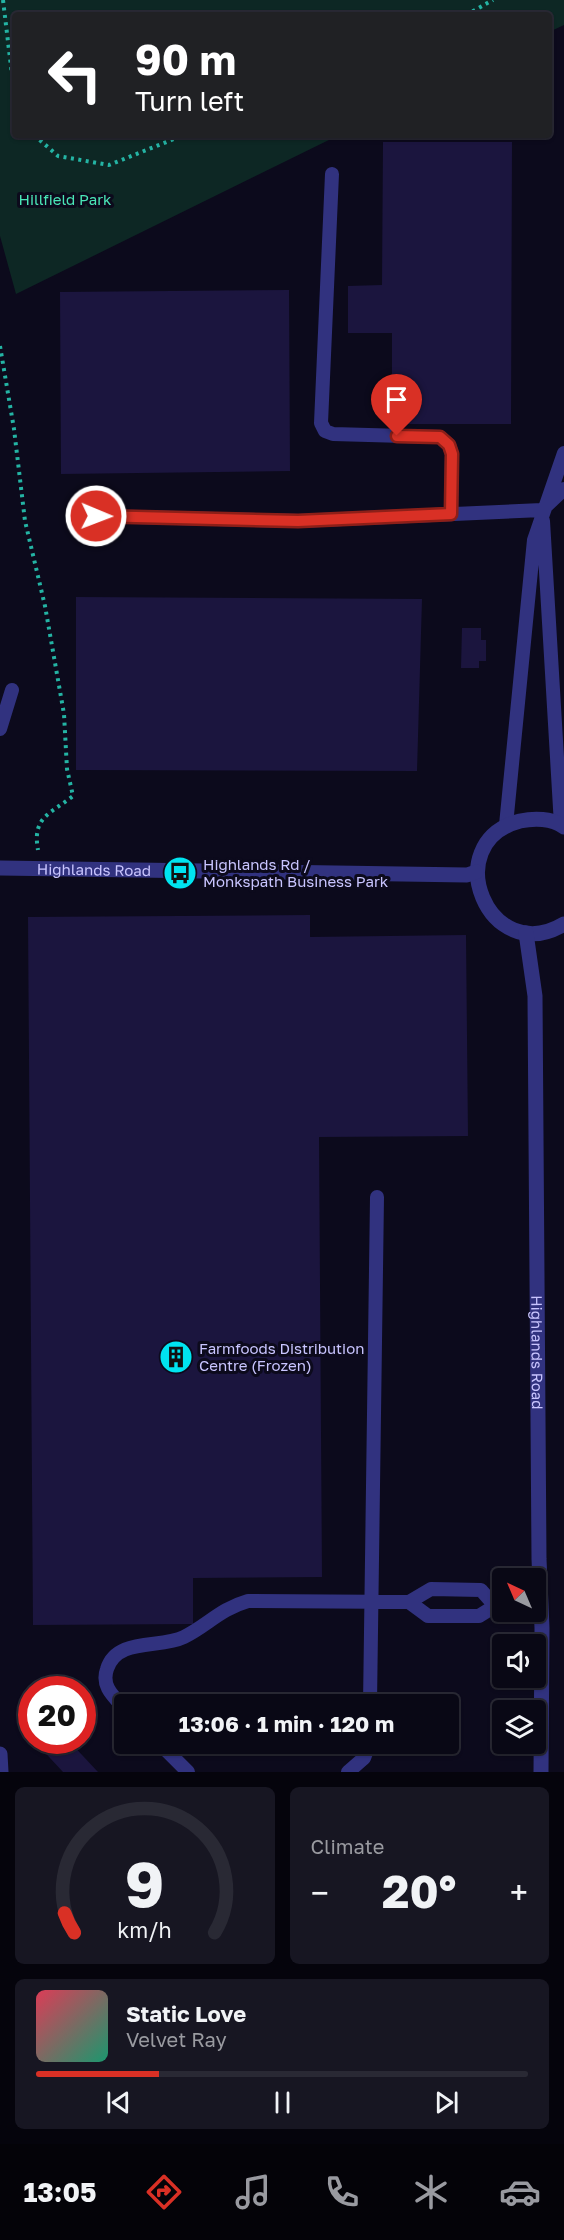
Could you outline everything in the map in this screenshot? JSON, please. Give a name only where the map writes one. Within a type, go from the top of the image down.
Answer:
[{"type":"street","points":[[563,826],[534,818],[506,825],[485,845],[476,872],[479,893],[489,912],[505,926],[526,933],[552,931],[564,924]]},
{"type":"street","name":"Highlands Road","points":[[0,868],[467,875],[476,872]]},
{"type":"street","name":"Highlands Road","points":[[526,933],[535,996],[538,1568]]},
{"type":"street","name":"Highlands Road","points":[[538,1622],[541,1772]]},
{"type":"street","points":[[0,1754],[1,1772]]},
{"type":"lane","points":[[332,174],[321,423],[325,431],[333,434],[440,437],[449,445],[452,454],[451,514]]},
{"type":"lane","points":[[506,825],[534,540],[542,510],[564,453]]},
{"type":"lane","points":[[96,516],[298,521],[542,510],[564,489]]},
{"type":"lane","points":[[542,510],[563,826]]},
{"type":"lane","points":[[0,729],[12,690]]},
{"type":"lane","points":[[370,1694],[377,1197]]},
{"type":"lane","points":[[409,1602],[431,1589],[481,1590],[492,1600]]},
{"type":"lane","points":[[114,1697],[104,1679],[109,1661],[127,1648],[183,1638],[228,1606],[248,1601],[409,1602],[428,1616],[479,1616],[492,1610]]},
{"type":"lane","points":[[170,1754],[188,1772]]},
{"type":"lane","points":[[348,1772],[366,1754]]},
{"type":"path","points":[[3,0],[12,75]]},
{"type":"path","points":[[471,12],[493,0]]},
{"type":"path","points":[[37,138],[58,156],[109,165],[176,138]]},
{"type":"path","points":[[0,346],[15,429],[25,521],[45,606],[64,714],[67,769],[74,796],[39,822],[35,836],[42,868]]},
{"type":"green space","name":"Hillfield Park","points":[[0,0],[564,0],[564,25],[552,31],[552,12],[12,12],[12,138],[333,138],[16,294],[0,236]]},
{"type":"building","points":[[383,142],[512,142],[511,424],[392,424],[392,333],[348,333],[348,286],[382,285]]},
{"type":"building","points":[[289,290],[290,471],[61,474],[60,292]]},
{"type":"building","points":[[76,597],[422,599],[417,771],[76,770]]},
{"type":"building","points":[[462,628],[481,628],[481,640],[486,640],[486,661],[479,661],[479,668],[461,668]]},
{"type":"building","name":"Farmfoods Distribution Centre (Frozen)","points":[[310,915],[310,937],[466,935],[468,1136],[319,1137],[322,1577],[193,1578],[193,1624],[33,1625],[28,917]]},
{"type":"building","points":[[46,1754],[81,1754],[98,1772],[63,1772]]},
{"type":"place","name":"Highlands Rd / Monkspath Business Park","points":[[180,873]]},
{"type":"place","name":"Farmfoods Distribution Centre (Frozen)","points":[[176,1357]]},
{"type":"route","points":[[96,516],[298,521],[451,514],[452,454],[449,445],[440,437],[397,436]]}]
